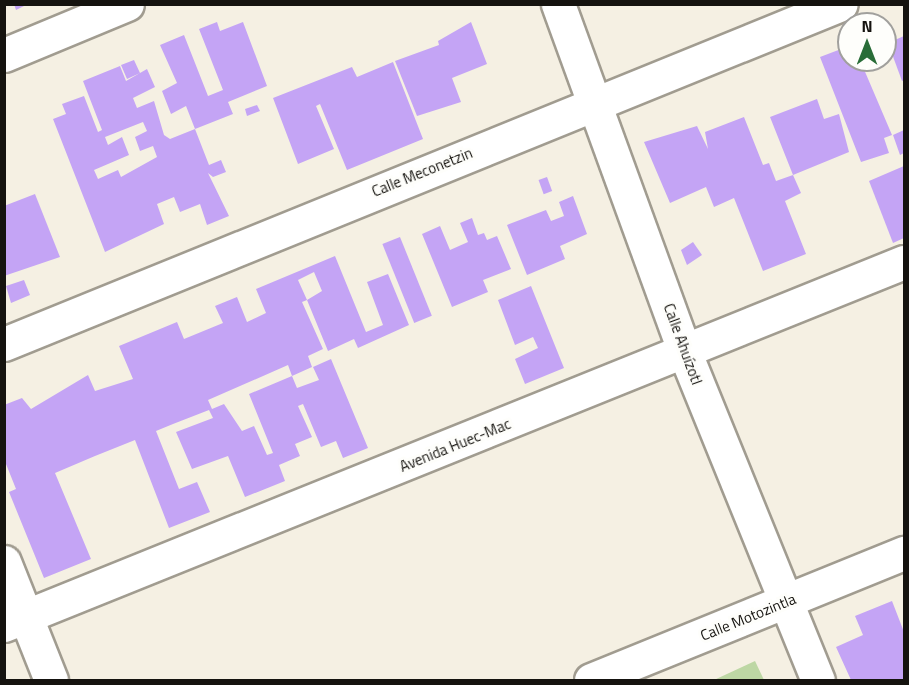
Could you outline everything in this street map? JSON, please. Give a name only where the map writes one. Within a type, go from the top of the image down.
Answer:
[{"type":"street","points":[[4,55],[127,4]]},
{"type":"street","name":"Calle Ahuízotl","points":[[558,4],[597,100],[685,353],[818,681]]},
{"type":"street","name":"Calle Meconetzin","points":[[4,344],[597,100],[841,4]]},
{"type":"street","name":"Avenida Huec-Mac","points":[[15,621],[685,353],[904,262]]},
{"type":"street","name":"Calle Motozintla","points":[[591,681],[904,554]]},
{"type":"street","points":[[4,562],[15,621],[51,681]]},
{"type":"green space","points":[[755,661],[764,680],[714,680]]},
{"type":"building","points":[[14,4],[28,4],[16,10]]},
{"type":"building","points":[[217,22],[220,31],[243,22],[267,86],[228,102],[233,114],[195,129],[186,106],[171,114],[162,91],[177,83],[160,45],[184,35],[208,96],[223,90],[199,29]]},
{"type":"building","points":[[471,22],[487,64],[452,78],[461,102],[417,116],[395,61],[439,45],[438,41]]},
{"type":"building","points":[[904,36],[904,80],[902,81],[897,67],[897,39]]},
{"type":"building","points":[[837,51],[837,72],[865,72],[892,135],[884,138],[889,153],[861,162],[820,57]]},
{"type":"building","points":[[134,60],[140,73],[127,79],[121,65]]},
{"type":"building","points":[[393,62],[423,139],[347,170],[320,104],[316,106],[334,149],[298,164],[273,98],[352,67],[357,77]]},
{"type":"building","points":[[120,66],[126,81],[147,69],[155,87],[133,98],[137,108],[154,101],[164,135],[170,139],[195,129],[209,165],[221,160],[226,172],[213,177],[208,173],[229,216],[207,225],[200,204],[180,212],[174,197],[157,204],[164,224],[105,252],[53,119],[66,114],[62,104],[84,96],[98,132],[102,130],[83,81]],"holes":[[[143,122],[147,131],[135,137],[140,151],[153,146],[157,157],[121,177],[118,170],[98,179],[94,170],[129,155],[122,137],[108,145],[105,137]]]},
{"type":"building","points":[[817,99],[824,119],[839,114],[849,152],[793,175],[770,117]]},
{"type":"building","points":[[257,105],[260,111],[247,116],[245,109]]},
{"type":"building","points":[[744,117],[763,165],[769,163],[776,181],[793,175],[801,193],[785,201],[806,254],[763,271],[734,198],[714,207],[706,187],[670,203],[644,142],[697,126],[708,149],[705,132]]},
{"type":"building","points":[[904,130],[904,153],[900,155],[893,135]]},
{"type":"building","points":[[904,166],[904,238],[893,243],[869,181]]},
{"type":"building","points":[[547,177],[552,191],[544,194],[539,180]]},
{"type":"building","points":[[35,194],[60,257],[4,276],[4,206]]},
{"type":"building","points":[[573,196],[587,234],[560,246],[565,259],[527,275],[507,225],[546,210],[551,221],[564,216],[559,202]]},
{"type":"building","points":[[472,218],[478,235],[484,233],[487,240],[497,236],[511,269],[483,280],[488,292],[452,307],[422,234],[440,226],[450,250],[468,242],[460,223]]},
{"type":"building","points":[[400,237],[432,316],[414,323],[382,244]]},
{"type":"building","points":[[693,242],[702,255],[687,265],[681,250]]},
{"type":"building","points":[[335,256],[366,332],[383,325],[367,282],[388,274],[409,325],[358,348],[354,339],[328,351],[307,300],[302,302],[323,349],[308,356],[312,367],[292,376],[297,388],[319,380],[313,367],[331,359],[368,448],[343,458],[336,441],[321,447],[303,404],[298,406],[312,437],[295,444],[300,456],[279,465],[285,481],[245,497],[228,456],[192,469],[176,432],[213,418],[209,410],[173,424],[156,431],[179,489],[197,482],[210,512],[169,528],[135,440],[55,473],[91,559],[44,578],[9,492],[16,489],[4,459],[4,405],[22,398],[31,409],[88,375],[95,391],[133,379],[119,346],[177,322],[184,339],[223,323],[215,306],[237,297],[247,322],[266,313],[256,289]],"holes":[[[314,272],[322,291],[307,300],[298,280]],[[288,365],[292,376],[249,394],[273,453],[267,455],[254,426],[242,431],[224,404],[212,409],[208,400]]]},
{"type":"building","points":[[24,280],[30,295],[11,303],[6,286]]},
{"type":"building","points":[[531,286],[564,368],[525,384],[515,359],[538,348],[533,337],[515,345],[498,300]]},
{"type":"building","points":[[892,601],[904,632],[904,680],[851,680],[836,647],[863,635],[855,616]]}]
